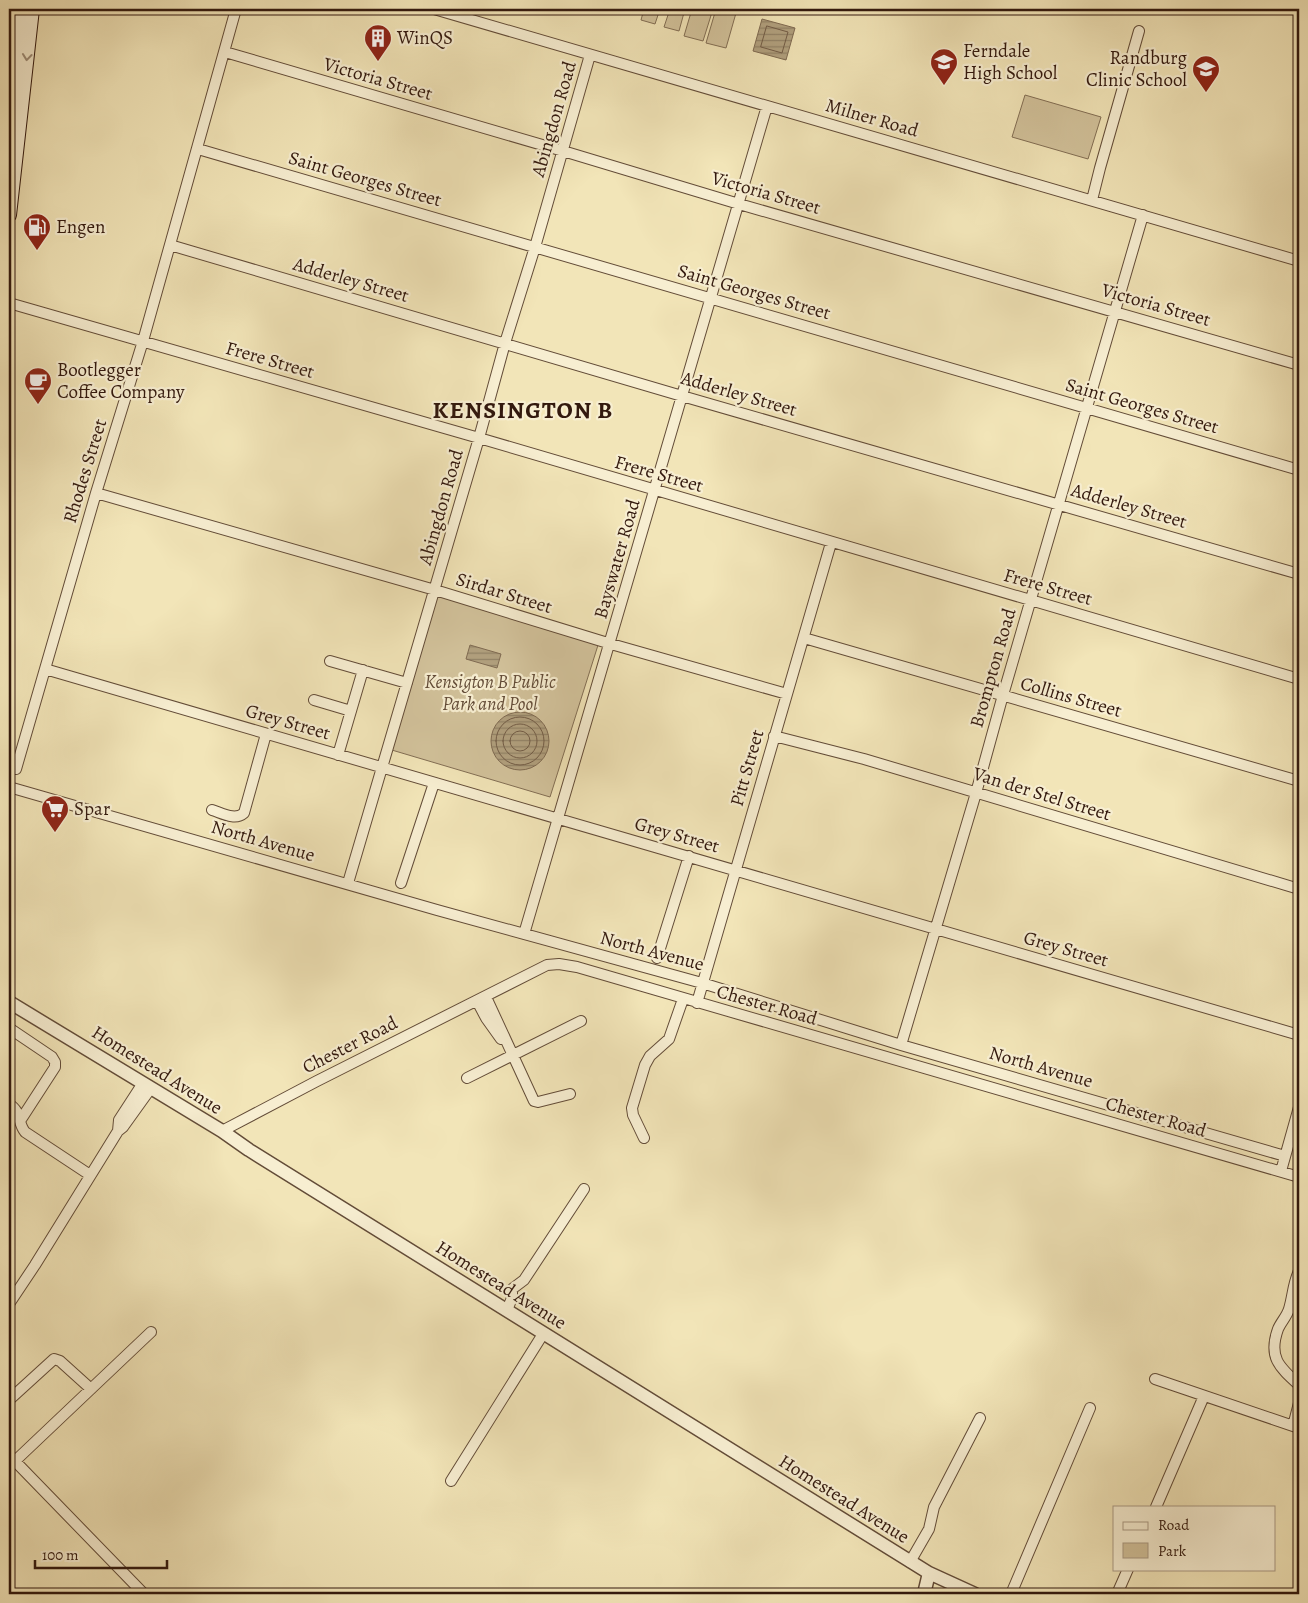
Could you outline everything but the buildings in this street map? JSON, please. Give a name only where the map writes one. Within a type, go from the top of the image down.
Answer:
[{"type":"main road","points":[[9,95],[18,9]]},
{"type":"main road","points":[[9,215],[32,9]]},
{"type":"street","name":"Rhodes Street","points":[[16,769],[96,493],[143,341],[236,9]]},
{"type":"street","name":"Milner Road","points":[[434,9],[1299,261]]},
{"type":"street","points":[[1092,200],[1139,31]]},
{"type":"street","name":"Victoria Street","points":[[225,52],[739,204],[1299,365]]},
{"type":"street","name":"Abingdon Road","points":[[348,883],[480,438],[504,343],[535,247],[590,55]]},
{"type":"street","name":"Bayswater Road","points":[[524,934],[767,106]]},
{"type":"street","name":"Saint Georges Street","points":[[198,149],[1299,470]]},
{"type":"street","name":"Brompton Road","points":[[901,1044],[976,793],[1143,215]]},
{"type":"street","name":"Adderley Street","points":[[170,245],[682,396],[1299,574]]},
{"type":"street","name":"Frere Street","points":[[9,303],[480,438],[654,491],[1299,679]]},
{"type":"street","name":"Sirdar Street","points":[[96,493],[787,694]]},
{"type":"street","name":"Pitt Street","points":[[697,1003],[831,543]]},
{"type":"street","name":"Collins Street","points":[[804,638],[1299,781]]},
{"type":"street","points":[[330,661],[407,682]]},
{"type":"street","name":"Grey Street","points":[[45,669],[1299,1035]]},
{"type":"street","points":[[338,755],[363,670]]},
{"type":"street","points":[[314,700],[351,711]]},
{"type":"street","points":[[212,810],[234,817],[244,813],[266,734]]},
{"type":"street","name":"Van der Stel Street","points":[[774,736],[864,759],[1299,889]]},
{"type":"street","points":[[401,883],[434,783]]},
{"type":"street","name":"North Avenue","points":[[9,787],[702,983],[901,1044],[1285,1156]]},
{"type":"street","points":[[657,958],[689,856]]},
{"type":"street","name":"Chester Road","points":[[222,1131],[547,965],[559,964],[577,967],[1299,1177]]},
{"type":"street","points":[[482,999],[486,1018],[511,1054],[534,1101],[538,1102],[570,1094]]},
{"type":"street","points":[[644,1138],[635,1120],[632,1108],[645,1065],[650,1056],[669,1039],[683,999]]},
{"type":"street","name":"Homestead Avenue","points":[[9,1002],[222,1131],[257,1155],[510,1304],[542,1334],[910,1562],[975,1594]]},
{"type":"street","points":[[467,1078],[511,1054],[581,1021]]},
{"type":"street","points":[[9,1028],[52,1057],[55,1062],[55,1067],[20,1121]]},
{"type":"street","points":[[9,1304],[118,1131],[123,1128],[147,1086]]},
{"type":"street","points":[[9,1104],[16,1109],[23,1130],[90,1175]]},
{"type":"street","points":[[1281,1171],[1299,1107]]},
{"type":"street","points":[[510,1304],[520,1294],[524,1280],[584,1190]]},
{"type":"street","points":[[1299,1271],[1294,1283],[1289,1309],[1278,1331],[1273,1349],[1280,1367],[1299,1385]]},
{"type":"street","points":[[144,1594],[12,1458],[91,1389],[151,1332]]},
{"type":"street","points":[[451,1481],[542,1334]]},
{"type":"street","points":[[9,1400],[54,1359],[60,1361],[91,1389]]},
{"type":"street","points":[[1155,1379],[1296,1427],[1299,1403]]},
{"type":"street","points":[[1156,1506],[1204,1396]]},
{"type":"street","points":[[1011,1594],[1090,1408]]},
{"type":"street","points":[[910,1562],[928,1529],[934,1507],[980,1418]]},
{"type":"street","points":[[1117,1594],[1128,1570]]},
{"type":"street","points":[[924,1594],[929,1573]]},
{"type":"green space","points":[[644,9],[660,9],[655,24],[641,20]]},
{"type":"green space","points":[[670,9],[685,9],[679,31],[664,27]]},
{"type":"green space","points":[[692,9],[713,9],[703,41],[684,36]]},
{"type":"green space","points":[[716,9],[736,13],[726,48],[706,43]]},
{"type":"green space","points":[[1025,95],[1101,117],[1088,159],[1012,137]]},
{"type":"green space","name":"Kensigton B Public Park and Pool","points":[[431,587],[599,642],[550,797],[385,748]]},
{"type":"water","points":[[762,19],[795,28],[786,60],[753,51]]},
{"type":"water","points":[[470,645],[501,654],[497,668],[466,659]]},
{"type":"water","points":[[520,712],[536,717],[544,725],[549,741],[544,757],[536,765],[520,770],[504,765],[496,757],[491,741],[496,725],[504,717]]},
{"type":"place","name":"WinQS","points":[[378,62]]},
{"type":"place","name":"Ferndale High School","points":[[944,86]]},
{"type":"place","name":"Randburg Clinic School","points":[[1206,93]]},
{"type":"place","name":"Engen","points":[[37,251]]},
{"type":"place","name":"Bootlegger Coffee Company","points":[[38,405]]},
{"type":"place","name":"Spar","points":[[55,833]]},
{"type":"district","name":"KENSINGTON B","points":[[523,410]]}]
